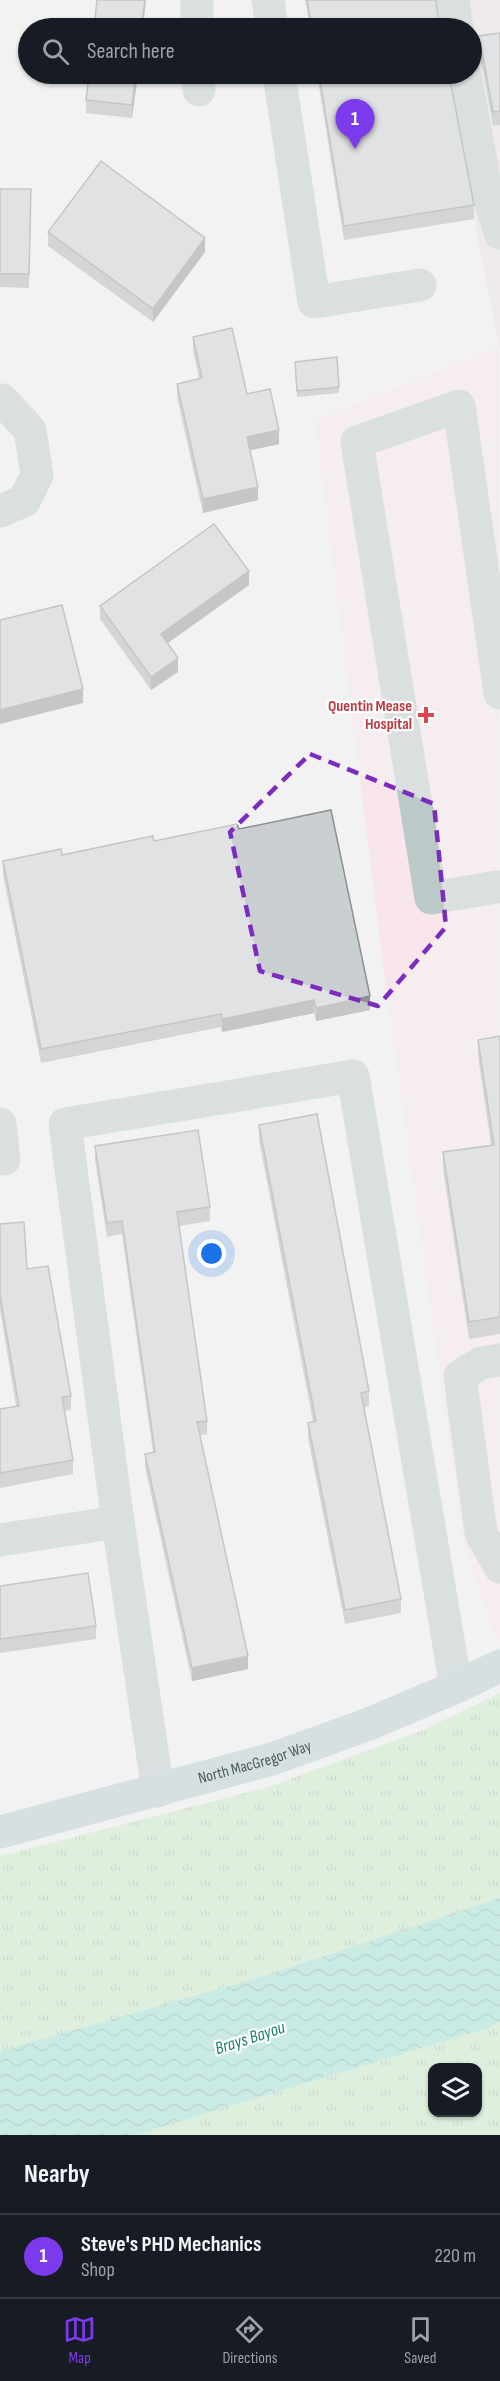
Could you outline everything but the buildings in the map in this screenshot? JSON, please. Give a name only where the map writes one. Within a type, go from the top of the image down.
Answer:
[{"type":"main road","name":"North MacGregor Way","points":[[0,1832],[272,1760],[369,1724],[500,1666]]},
{"type":"street","points":[[197,0],[197,18]]},
{"type":"street","points":[[268,0],[271,18]]},
{"type":"street","points":[[453,0],[456,18]]},
{"type":"street","points":[[281,84],[314,302],[420,285]]},
{"type":"street","points":[[467,86],[485,184],[500,233]]},
{"type":"street","points":[[0,400],[30,430],[37,475],[24,501],[0,511]]},
{"type":"street","points":[[499,893],[431,898],[357,442],[459,406],[500,688]]},
{"type":"street","points":[[158,1791],[118,1522],[65,1124],[353,1076],[456,1687]]},
{"type":"street","points":[[0,1124],[4,1159]]},
{"type":"street","points":[[500,1360],[481,1363],[460,1376],[481,1533],[500,1567]]},
{"type":"street","points":[[0,1540],[118,1522]]},
{"type":"highlighted area","points":[[310,754],[434,804],[446,927],[378,1006],[260,971],[230,832]]},
{"type":"shaded area","points":[[439,0],[500,0],[500,350],[474,219],[452,84],[482,84],[482,18],[460,18]]},
{"type":"shaded area","name":"Quentin Mease Hospital","points":[[499,346],[500,1640],[496,1642],[463,1540],[389,1011],[315,420]]},
{"type":"green space","points":[[500,1693],[500,2135],[0,2135],[0,1856],[265,1788],[421,1731]]},
{"type":"water","name":"Brays Bayou","points":[[500,1898],[500,2022],[491,2027],[135,2135],[0,2135],[0,2051],[261,1977]]},
{"type":"place","name":"Steve's PHD Mechanics","points":[[355,149]]},
{"type":"place","name":"Quentin Mease Hospital","points":[[426,715]]}]
